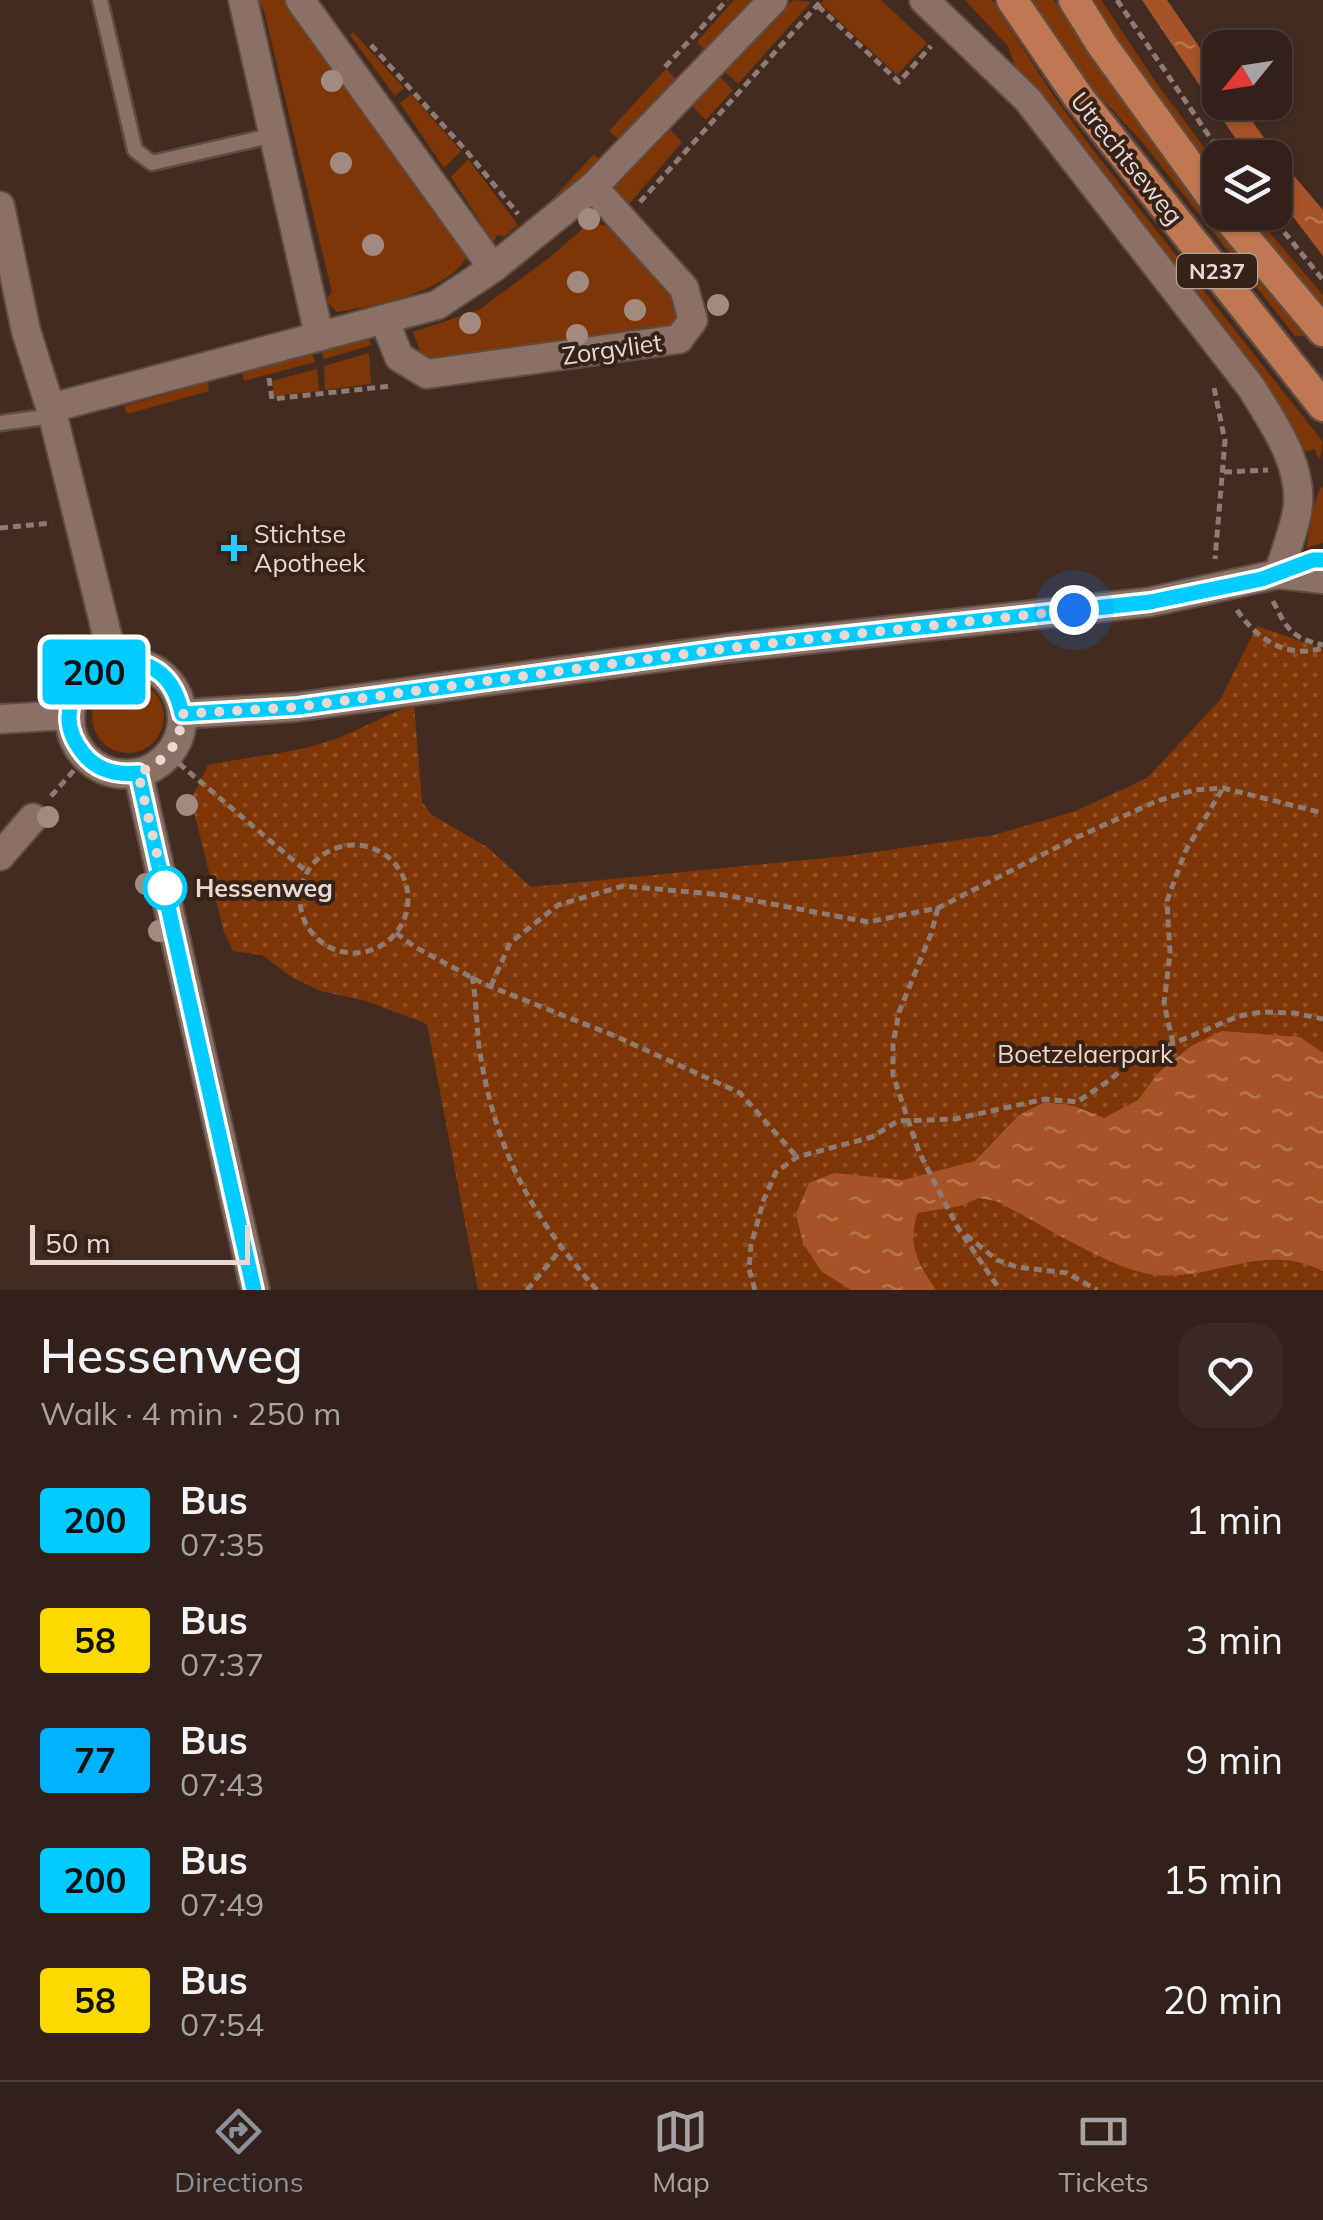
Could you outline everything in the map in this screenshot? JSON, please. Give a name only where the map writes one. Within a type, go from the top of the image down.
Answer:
[{"type":"main road","name":"Utrechtseweg","points":[[1012,0],[1078,98],[1319,393]]},
{"type":"main road","name":"Utrechtseweg","points":[[1074,0],[1202,182]]},
{"type":"main road","name":"Utrechtseweg","points":[[1239,230],[1323,330]]},
{"type":"street","points":[[243,0],[319,335]]},
{"type":"street","points":[[300,0],[494,268]]},
{"type":"street","points":[[52,412],[437,304],[494,268],[593,187],[773,0]]},
{"type":"street","points":[[924,0],[1028,100],[1251,386],[1280,436],[1297,479],[1298,509],[1270,576]]},
{"type":"street","name":"Zorgvliet","points":[[427,374],[679,340],[693,320],[684,288],[593,187]]},
{"type":"street","points":[[0,206],[26,331],[52,412],[114,663]]},
{"type":"street","points":[[384,319],[399,357],[427,374]]},
{"type":"street","points":[[182,714],[298,707],[729,648],[1150,602],[1270,576],[1323,579]]},
{"type":"street","points":[[114,663],[146,665],[160,673],[179,698],[182,714],[182,728],[169,754],[138,773],[110,772],[86,757],[71,730],[70,715],[79,687],[88,676],[114,663]]},
{"type":"street","points":[[0,719],[70,715]]},
{"type":"street","points":[[138,773],[254,1290]]},
{"type":"street","points":[[0,856],[33,818]]},
{"type":"lane","points":[[100,0],[135,150],[152,163],[274,135]]},
{"type":"lane","points":[[0,423],[52,412]]},
{"type":"lane","points":[[1270,576],[1323,560]]},
{"type":"path","points":[[1117,0],[1212,140]]},
{"type":"path","points":[[623,221],[820,3],[899,82],[950,26]]},
{"type":"path","points":[[366,40],[468,153],[523,221]]},
{"type":"path","points":[[1283,230],[1323,280]]},
{"type":"path","points":[[269,378],[272,400],[410,384],[427,374]]},
{"type":"path","points":[[1213,385],[1225,441],[1214,552],[1222,588],[1260,636],[1304,654],[1323,646]]},
{"type":"path","points":[[0,528],[78,521]]},
{"type":"path","points":[[1270,576],[1286,626],[1300,640],[1323,646]]},
{"type":"path","points":[[169,754],[307,872]]},
{"type":"path","points":[[33,818],[86,757]]},
{"type":"path","points":[[491,986],[510,943],[558,905],[623,886],[724,895],[868,922],[938,908],[1071,840],[1156,801],[1194,790],[1223,788],[1323,814]]},
{"type":"path","points":[[1173,1043],[1164,1004],[1170,953],[1167,901],[1185,852],[1223,788]]},
{"type":"path","points":[[350,845],[384,854],[397,866],[408,900],[396,933],[366,952],[331,948],[316,938],[300,906],[307,872],[318,858],[350,845]]},
{"type":"path","points":[[938,908],[899,1012],[893,1075],[920,1152],[958,1228],[1000,1290]]},
{"type":"path","points":[[396,933],[491,986],[740,1093],[797,1158]]},
{"type":"path","points":[[472,976],[480,1052],[507,1158],[561,1249],[597,1290]]},
{"type":"path","points":[[755,1290],[750,1257],[764,1199],[776,1172],[797,1158],[872,1137],[898,1122],[954,1119],[1045,1098],[1076,1102],[1132,1061],[1239,1016],[1294,1013],[1323,1020]]},
{"type":"path","points":[[958,1228],[997,1260],[1017,1267],[1067,1273],[1098,1290]]},
{"type":"path","points":[[527,1290],[561,1249]]},
{"type":"green space","points":[[258,0],[288,0],[469,254],[445,279],[410,295],[354,309],[337,312],[326,301],[332,292],[264,11]]},
{"type":"green space","points":[[734,0],[759,0],[708,53],[697,42]]},
{"type":"green space","points":[[793,0],[811,2],[738,84],[724,71]]},
{"type":"green space","points":[[824,0],[881,0],[927,43],[897,75],[821,4]]},
{"type":"green space","points":[[965,0],[992,0],[1093,150],[1323,442],[1320,460],[1314,449],[1306,452],[1272,397],[1016,70],[1008,46]]},
{"type":"green space","points":[[1027,0],[1054,0],[1143,130],[1202,205],[1202,218],[1143,143],[1062,55]]},
{"type":"green space","points":[[1092,0],[1101,0],[1202,145],[1202,157],[1135,67]]},
{"type":"green space","points":[[353,32],[404,88],[395,96],[350,35]]},
{"type":"green space","points":[[666,69],[680,83],[623,143],[609,131]]},
{"type":"green space","points":[[719,76],[733,90],[706,120],[690,104]]},
{"type":"green space","points":[[411,94],[461,151],[444,168],[400,103]]},
{"type":"green space","points":[[669,128],[682,142],[624,210],[613,185]]},
{"type":"green space","points":[[594,154],[603,164],[529,224]]},
{"type":"green space","points":[[468,159],[518,225],[505,236],[497,235],[493,244],[481,237],[483,226],[451,177]]},
{"type":"green space","points":[[589,223],[616,227],[673,289],[680,317],[669,335],[433,362],[422,356],[413,332],[479,310]]},
{"type":"green space","points":[[1212,230],[1222,230],[1306,336],[1295,336]]},
{"type":"green space","points":[[1259,230],[1268,230],[1323,295],[1323,307]]},
{"type":"green space","points":[[366,337],[372,345],[324,359],[321,349]]},
{"type":"green space","points":[[312,352],[315,362],[244,381],[242,373]]},
{"type":"green space","points":[[369,353],[371,384],[325,390],[324,366]]},
{"type":"green space","points":[[317,369],[319,391],[274,396],[272,381]]},
{"type":"green space","points":[[208,382],[209,391],[127,414],[124,406]]},
{"type":"green space","points":[[1323,485],[1323,543],[1306,548],[1314,505]]},
{"type":"green space","name":"Boetzelaerpark","points":[[1257,626],[1323,649],[1323,1290],[478,1290],[427,1024],[366,1001],[321,991],[293,978],[262,955],[233,951],[224,932],[191,800],[208,765],[318,745],[414,705],[422,802],[432,815],[487,847],[531,887],[846,856],[994,835],[1076,811],[1147,778],[1220,700]]},
{"type":"green space","points":[[128,681],[154,691],[164,717],[154,743],[128,753],[102,743],[92,717],[102,691]]},
{"type":"water","points":[[1142,0],[1167,0],[1202,51],[1202,89]]},
{"type":"water","points":[[1223,120],[1251,120],[1266,140],[1237,140]]},
{"type":"water","points":[[1292,174],[1323,210],[1323,256],[1292,215]]},
{"type":"water","points":[[1222,1031],[1300,1037],[1323,1053],[1323,1271],[1278,1260],[1194,1273],[1149,1274],[1093,1253],[996,1201],[979,1198],[960,1206],[917,1213],[916,1254],[936,1290],[851,1290],[821,1271],[803,1243],[796,1214],[809,1183],[834,1173],[903,1180],[975,1161],[1019,1115],[1045,1102],[1074,1106],[1104,1118],[1138,1100],[1158,1073],[1191,1046]]},
{"type":"bus line","name":"200","points":[[254,1290],[138,773],[110,772],[97,766],[77,745],[71,730],[73,700],[88,676],[114,663],[146,665],[171,684],[182,714],[298,707],[729,648],[1150,602],[1262,579],[1323,560]]},
{"type":"place","name":"Stichtse Apotheek","points":[[234,548]]},
{"type":"place","name":"Hessenweg","points":[[165,888]]},
{"type":"route","points":[[165,888],[138,773],[169,754],[182,728],[182,714],[298,707],[729,648],[1074,610]]}]
